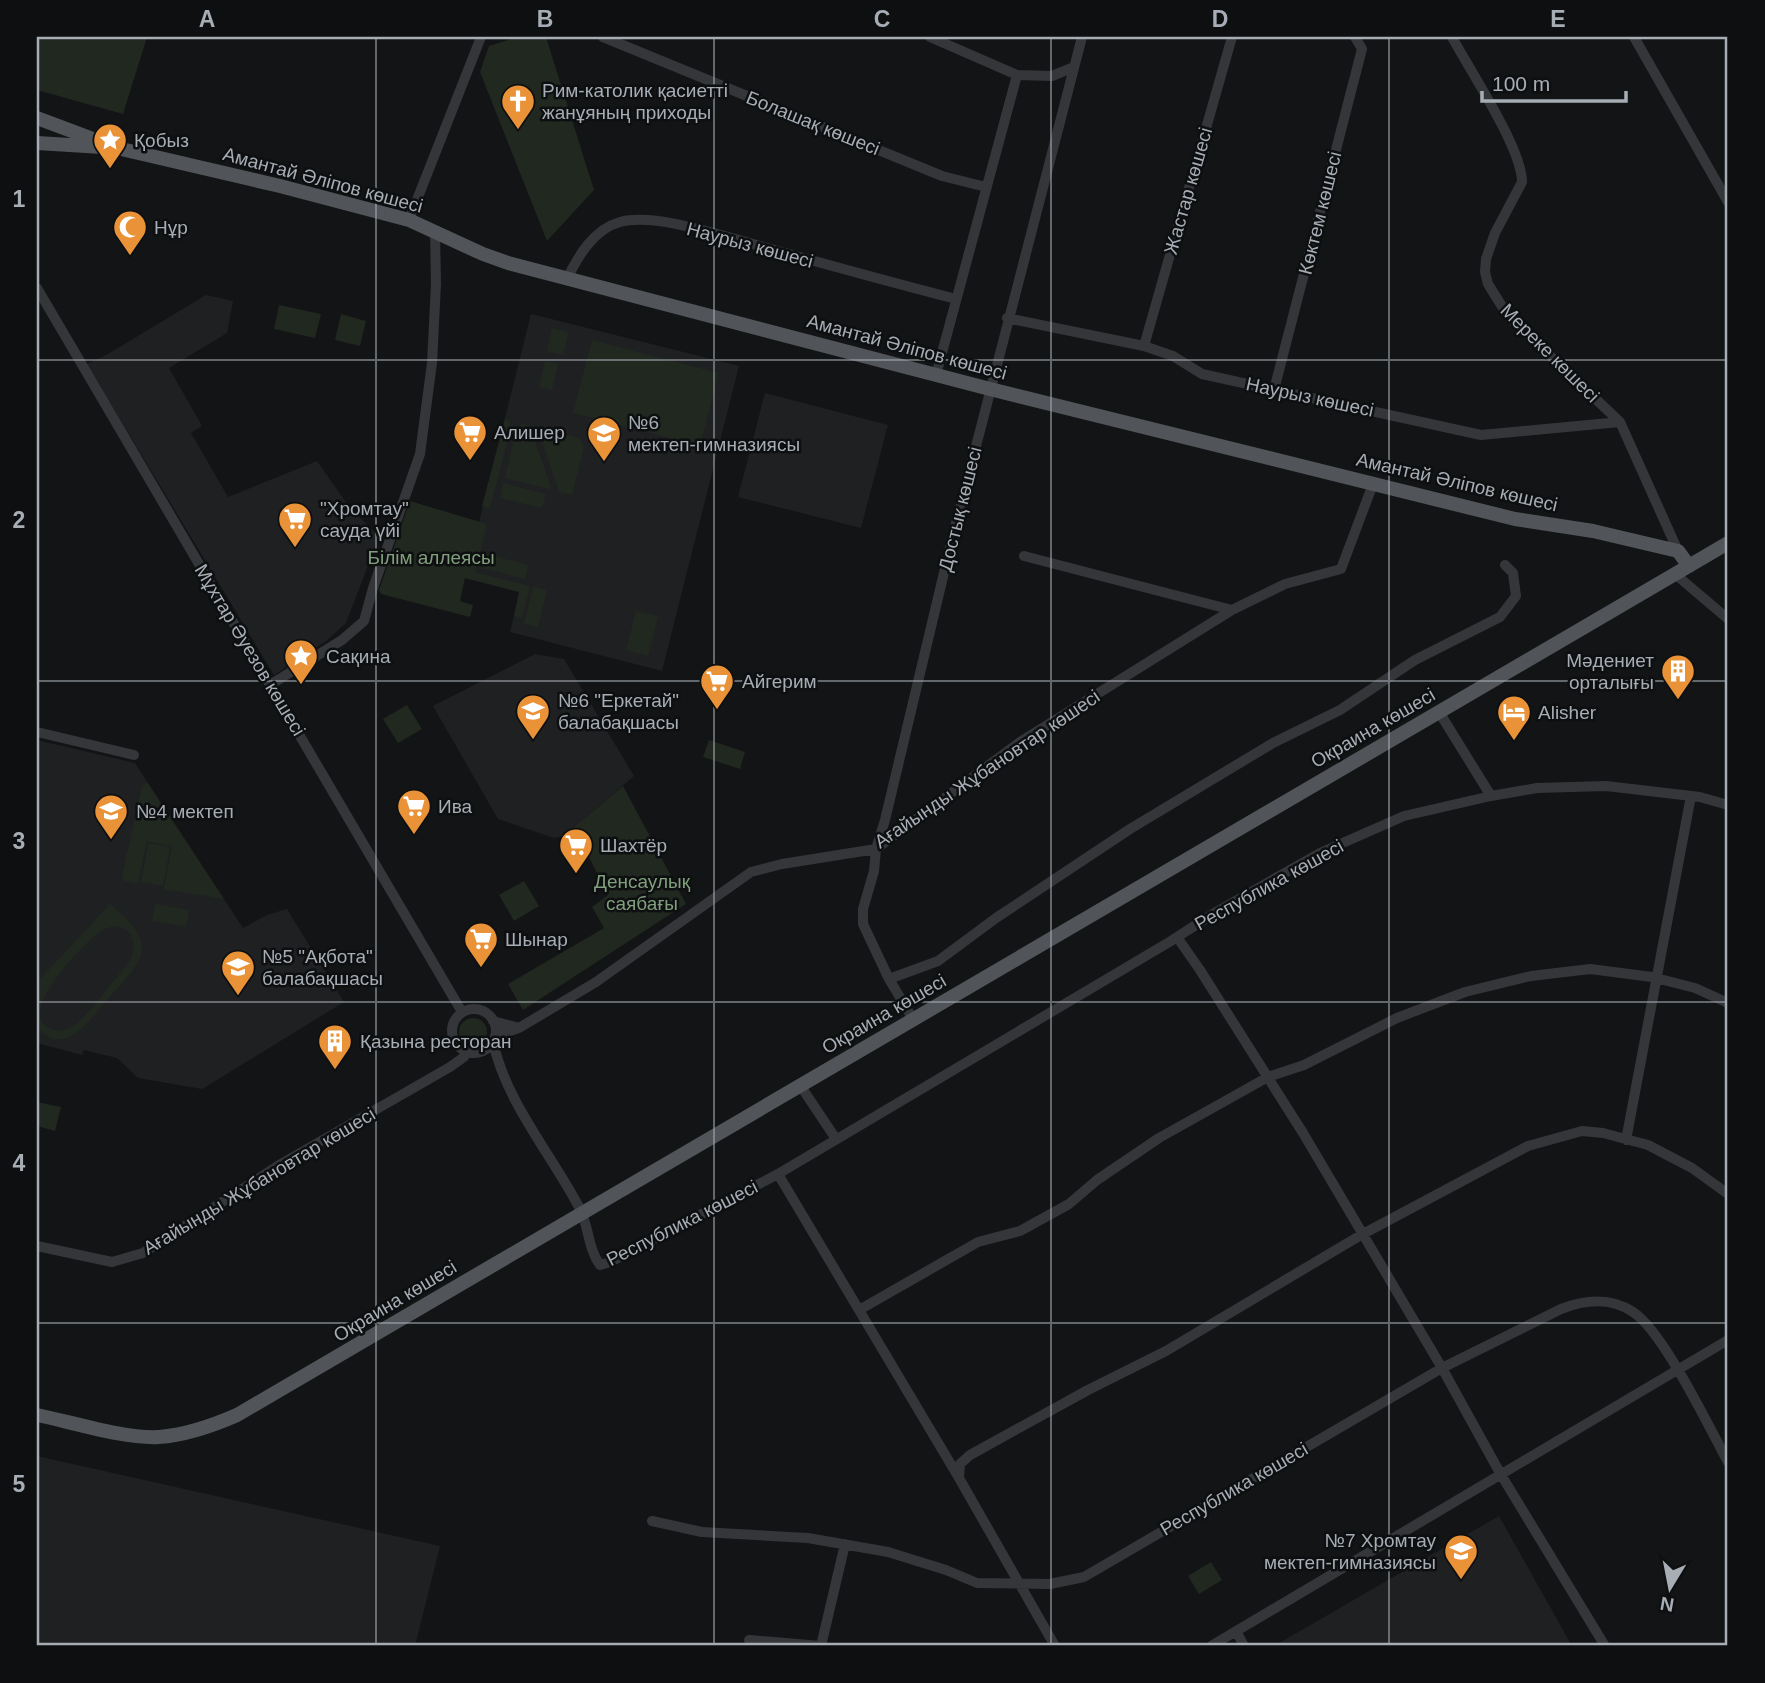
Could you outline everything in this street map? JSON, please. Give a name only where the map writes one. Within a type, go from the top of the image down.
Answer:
[{"type":"main road","name":"Амантай Әліпов көшесі","points":[[37,118],[117,148],[280,186],[409,220],[483,254],[567,279],[990,389],[1515,519],[1593,531],[1678,551]]},
{"type":"main road","name":"Амантай Әліпов көшесі","points":[[37,143],[117,148]]},
{"type":"main road","points":[[37,151],[62,145]]},
{"type":"main road","name":"Окраина көшесі","points":[[37,1415],[133,1435],[156,1437],[209,1427],[258,1404],[1728,543]]},
{"type":"main road","points":[[1678,551],[1689,566]]},
{"type":"street","points":[[409,220],[481,37]]},
{"type":"street","name":"Болашақ көшесі","points":[[603,37],[942,176],[986,187]]},
{"type":"street","points":[[930,37],[1017,75],[1052,76],[1074,66]]},
{"type":"street","name":"Достық көшесі","points":[[913,1019],[889,979],[863,924],[863,909],[1007,318],[1082,37]]},
{"type":"street","name":"Жастар көшесі","points":[[1144,346],[1232,37]]},
{"type":"street","name":"Көктем көшесі","points":[[1274,390],[1362,48],[1355,37]]},
{"type":"street","name":"Мереке көшесі","points":[[1451,37],[1507,134],[1522,174],[1522,181],[1495,233],[1486,259],[1488,284],[1508,316],[1620,422],[1678,551]]},
{"type":"street","points":[[1634,37],[1728,202]]},
{"type":"street","points":[[936,375],[1017,75]]},
{"type":"street","name":"Наурыз көшесі","points":[[567,279],[578,257],[597,235],[617,223],[639,218],[696,229],[956,299]]},
{"type":"street","points":[[270,685],[354,632],[364,621],[420,454],[432,363],[436,284],[435,232]]},
{"type":"street","name":"Мұхтар Әуезов көшесі","points":[[37,288],[462,1012]]},
{"type":"street","name":"Наурыз көшесі","points":[[1007,318],[1144,346],[1173,356],[1202,373],[1481,435],[1620,422]]},
{"type":"street","name":"Ағайынды Жұбановтар көшесі","points":[[494,1039],[519,1028],[596,982],[751,872],[782,864],[876,849],[1020,742],[1232,610],[1285,584],[1341,569],[1373,484]]},
{"type":"street","points":[[1024,556],[1232,610]]},
{"type":"street","points":[[889,979],[938,961],[1006,911],[1130,829],[1273,743],[1340,710],[1415,660],[1500,617],[1512,603],[1516,587],[1513,573],[1505,565]]},
{"type":"street","points":[[1675,574],[1728,619]]},
{"type":"street","points":[[1439,712],[1491,796]]},
{"type":"street","points":[[37,732],[134,755]]},
{"type":"street","name":"Республика көшесі","points":[[582,1212],[594,1257],[600,1265],[610,1262],[778,1174],[1216,912],[1320,853],[1404,817],[1537,788],[1606,786],[1691,796],[1728,805]]},
{"type":"street","points":[[1626,1140],[1691,796]]},
{"type":"street","name":"Республика көшесі","points":[[1177,937],[1268,1077],[1442,1368],[1500,1473],[1605,1646]]},
{"type":"street","points":[[859,1310],[978,1242],[1020,1231],[1069,1204],[1097,1180],[1149,1145],[1268,1077],[1304,1065],[1396,1018],[1465,992],[1531,975],[1590,969],[1658,979],[1695,988],[1728,1003]]},
{"type":"street","points":[[497,1064],[482,1052],[466,1052],[455,1043],[452,1026],[462,1012],[469,1010],[482,1011],[493,1021],[519,1028]]},
{"type":"street","points":[[493,1021],[497,1064],[582,1212]]},
{"type":"street","points":[[482,1052],[494,1039]]},
{"type":"street","name":"Ағайынды Жұбановтар көшесі","points":[[37,1246],[112,1262],[142,1253],[281,1164],[450,1067],[466,1052]]},
{"type":"street","points":[[800,1085],[836,1139]]},
{"type":"street","points":[[959,1478],[960,1464],[970,1455],[1088,1390],[1166,1351],[1361,1235],[1528,1146],[1582,1131],[1648,1145],[1692,1168],[1728,1194]]},
{"type":"street","name":"Республика көшесі","points":[[778,1174],[959,1478],[1018,1584]]},
{"type":"street","name":"Республика көшесі","points":[[652,1521],[702,1532],[808,1538],[888,1552],[946,1570],[976,1583],[1050,1584],[1084,1577],[1442,1368],[1561,1309],[1596,1301],[1632,1311],[1644,1321],[1677,1370],[1728,1462]]},
{"type":"street","points":[[1211,1646],[1728,1340]]},
{"type":"street","points":[[749,1640],[821,1646],[845,1545]]},
{"type":"street","points":[[1018,1584],[1055,1646]]},
{"type":"street","points":[[1236,1631],[1244,1646]]},
{"type":"shaded area","points":[[206,295],[233,301],[227,333],[169,368],[202,426],[191,433],[228,497],[317,461],[348,505],[379,537],[346,623],[326,641],[274,675],[87,364]]},
{"type":"shaded area","name":"№6 мектеп-гимназиясы","points":[[531,314],[739,366],[662,671],[510,632],[520,592],[465,578]]},
{"type":"shaded area","points":[[765,393],[888,425],[861,528],[738,497]]},
{"type":"shaded area","name":"№6 \"Еркетай\" балабақшасы","points":[[535,654],[564,659],[634,776],[564,836],[554,838],[498,819],[433,706]]},
{"type":"shaded area","name":"№4 мектеп","points":[[37,740],[135,763],[243,928],[267,915],[287,909],[344,1002],[202,1089],[138,1078],[117,1058],[84,1050],[82,1055],[37,1043]]},
{"type":"shaded area","points":[[37,1456],[440,1546],[415,1646],[37,1646]]},
{"type":"shaded area","name":"№7 Хромтау мектеп-гимназиясы","points":[[1499,1516],[1572,1646],[1274,1646]]},
{"type":"green space","points":[[37,37],[147,37],[123,114],[37,90]]},
{"type":"green space","points":[[518,37],[546,37],[594,190],[547,241],[480,72],[489,46]]},
{"type":"green space","points":[[279,305],[321,314],[315,338],[274,329]]},
{"type":"green space","points":[[341,314],[366,321],[360,346],[335,340]]},
{"type":"green space","points":[[552,328],[569,332],[563,355],[547,351]]},
{"type":"green space","points":[[592,340],[719,373],[700,446],[573,413]]},
{"type":"green space","points":[[545,361],[558,364],[552,390],[539,387]]},
{"type":"green space","points":[[505,419],[509,420],[511,428],[490,508],[482,506]]},
{"type":"green space","points":[[522,424],[531,430],[552,490],[505,478],[516,429]]},
{"type":"green space","points":[[543,429],[580,438],[584,447],[572,495],[559,492],[539,432]]},
{"type":"green space","points":[[503,483],[546,494],[542,508],[500,498]]},
{"type":"green space","name":"Білім аллеясы","points":[[410,501],[487,524],[475,572],[530,586],[522,618],[514,616],[519,592],[465,578],[460,601],[473,605],[470,617],[381,594],[379,590]]},
{"type":"green space","points":[[485,554],[529,565],[525,579],[482,568]]},
{"type":"green space","points":[[533,587],[547,590],[538,627],[524,624]]},
{"type":"green space","points":[[636,611],[658,616],[648,656],[626,650]]},
{"type":"green space","points":[[407,705],[422,729],[398,743],[383,719]]},
{"type":"green space","points":[[709,740],[745,752],[740,769],[703,757]]},
{"type":"green space","points":[[147,782],[224,899],[164,889],[172,846],[147,841],[138,884],[121,880],[142,786]]},
{"type":"green space","name":"Денсаулық саябағы","points":[[623,786],[686,904],[523,1010],[508,984],[604,928],[592,907],[608,895],[574,827]]},
{"type":"green space","points":[[148,843],[170,847],[163,886],[141,882]]},
{"type":"green space","points":[[524,881],[539,906],[514,921],[499,895]]},
{"type":"green space","points":[[110,904],[136,929],[140,937],[142,945],[138,963],[83,1027],[65,1038],[46,1036],[37,1026],[37,982]],"holes":[[[116,926],[122,928],[133,940],[132,956],[97,1002],[74,1026],[56,1030],[43,1024],[40,1012],[44,998],[67,965],[101,931]]]},
{"type":"green space","points":[[155,904],[189,910],[186,927],[152,921]]},
{"type":"green space","points":[[473,1018],[483,1022],[487,1032],[483,1042],[473,1046],[463,1042],[459,1032],[463,1022]]},
{"type":"green space","points":[[37,1102],[61,1107],[55,1131],[37,1126]]},
{"type":"green space","points":[[1211,1562],[1222,1580],[1199,1594],[1188,1576]]},
{"type":"place","name":"Рим-католик қасиетті жанұяның приходы","points":[[518,131]]},
{"type":"place","name":"Қобыз","points":[[110,170]]},
{"type":"place","name":"Нұр","points":[[130,257]]},
{"type":"place","name":"Алишер","points":[[470,462]]},
{"type":"place","name":"№6 мектеп-гимназиясы","points":[[604,463]]},
{"type":"place","name":"\"Хромтау\" сауда үйі","points":[[295,549]]},
{"type":"place","name":"Сақина","points":[[301,686]]},
{"type":"place","name":"Мәдениет орталығы","points":[[1678,701]]},
{"type":"place","name":"Айгерим","points":[[717,711]]},
{"type":"place","name":"№6 \"Еркетай\" балабақшасы","points":[[533,741]]},
{"type":"place","name":"Alisher","points":[[1514,742]]},
{"type":"place","name":"Ива","points":[[414,836]]},
{"type":"place","name":"№4 мектеп","points":[[111,841]]},
{"type":"place","name":"Шахтёр","points":[[576,875]]},
{"type":"place","name":"Шынар","points":[[481,969]]},
{"type":"place","name":"№5 \"Ақбота\" балабақшасы","points":[[238,997]]},
{"type":"place","name":"Қазына ресторан","points":[[335,1071]]},
{"type":"place","name":"№7 Хромтау мектеп-гимназиясы","points":[[1461,1581]]}]
